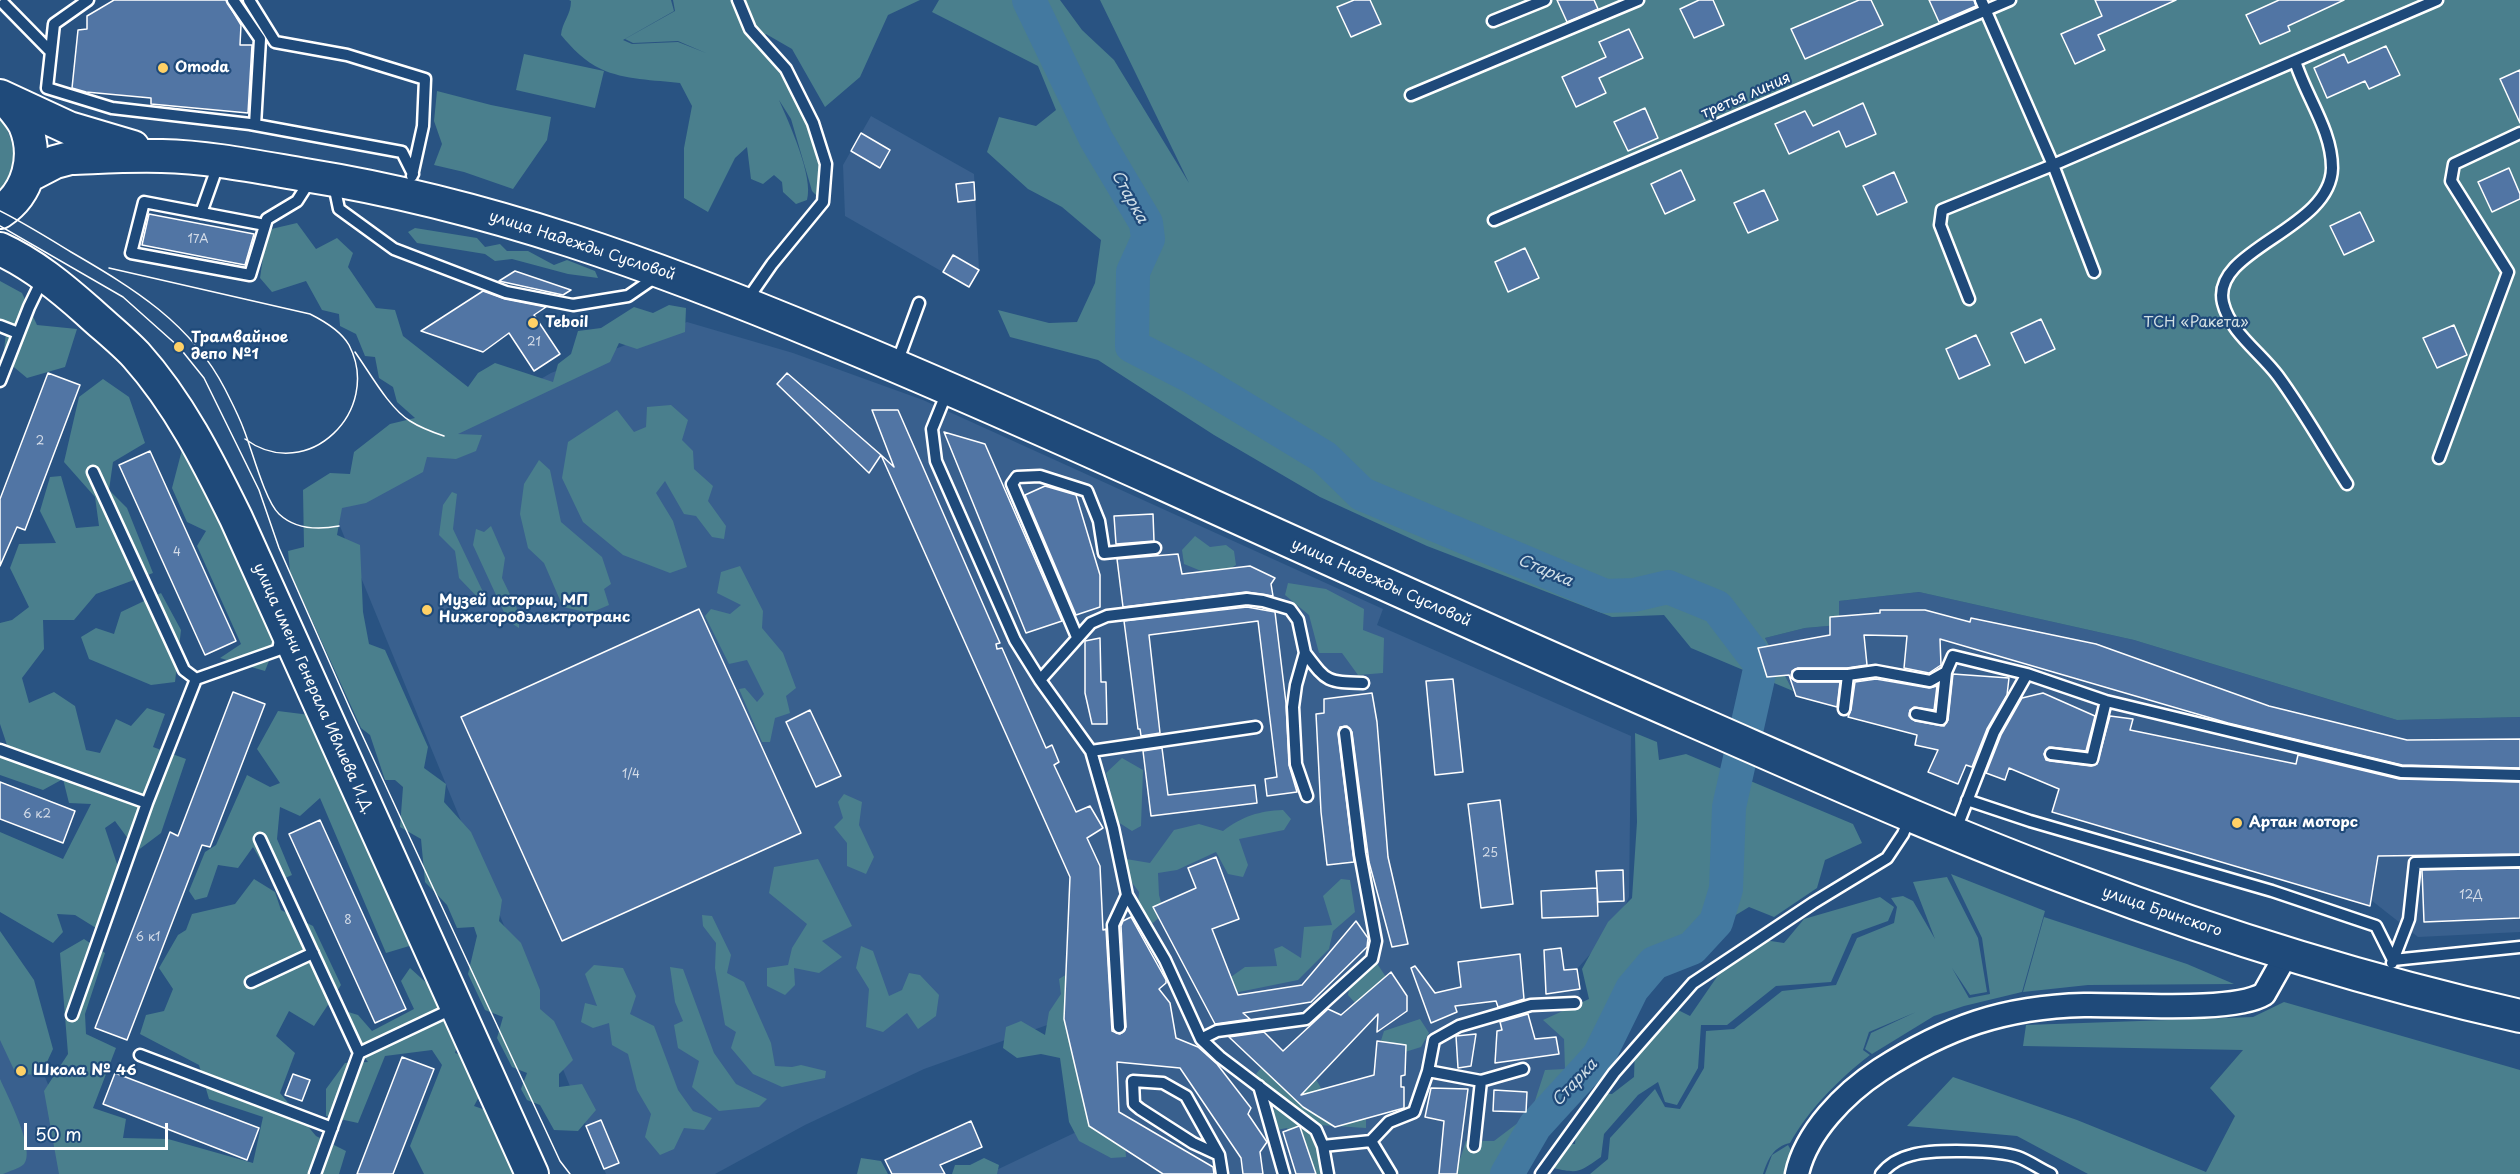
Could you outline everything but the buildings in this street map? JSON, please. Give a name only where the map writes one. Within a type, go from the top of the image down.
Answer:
[{"type":"main road","points":[[4,99],[69,128],[164,156]]},
{"type":"main road","points":[[4,99],[24,123],[31,149],[15,195],[16,234],[9,253]]},
{"type":"main road","name":"улица Надежды Сусловой","points":[[164,156],[323,177],[410,184],[487,214],[571,239],[663,272],[745,303],[948,388],[1502,638],[1815,774]]},
{"type":"main road","points":[[15,195],[55,162],[70,158],[164,156]]},
{"type":"main road","name":"улица имени Генерала Ивлиева И.Д.","points":[[9,253],[44,275],[74,299],[135,354],[178,410],[202,449],[284,623],[532,1174]]},
{"type":"main road","name":"улица Бринского","points":[[1815,774],[2079,883],[2286,955],[2390,972],[2520,1016]]},
{"type":"street","points":[[1797,1174],[1808,1146],[1845,1099],[1866,1080],[1940,1035],[1980,1020],[2018,1010],[2082,1005],[2236,1004],[2264,994],[2286,955]]},
{"type":"lane","points":[[88,0],[54,24],[47,87],[112,108],[255,125],[402,152],[410,184]]},
{"type":"lane","points":[[233,0],[260,39],[255,125]]},
{"type":"lane","points":[[249,0],[275,42],[347,55],[425,79],[423,126],[410,184]]},
{"type":"lane","points":[[738,0],[750,29],[786,69],[813,123],[826,164],[823,202],[772,264],[745,303]]},
{"type":"lane","points":[[1493,21],[1545,0]]},
{"type":"lane","points":[[1411,94],[1638,0]]},
{"type":"lane","name":"третья линия","points":[[1494,220],[1983,5],[2010,0]]},
{"type":"lane","points":[[1969,299],[1940,225],[1942,210],[2053,165],[2437,0]]},
{"type":"lane","points":[[4,3],[51,52]]},
{"type":"lane","points":[[1983,5],[2053,165],[2094,272]]},
{"type":"lane","points":[[2295,61],[2325,131],[2331,153],[2332,172],[2326,191],[2311,212],[2235,267],[2224,283],[2223,302],[2230,320],[2277,376],[2347,484]]},
{"type":"lane","points":[[2439,458],[2508,272],[2451,181],[2454,164],[2520,133]]},
{"type":"lane","points":[[201,213],[219,162]]},
{"type":"lane","points":[[266,222],[144,202],[131,253],[250,275],[266,222],[297,201],[323,177],[339,208],[394,249],[506,292],[573,305],[628,296],[663,272]]},
{"type":"lane","points":[[0,381],[44,275]]},
{"type":"lane","points":[[896,366],[919,303]]},
{"type":"lane","points":[[0,326],[18,333]]},
{"type":"lane","points":[[948,388],[932,429],[936,461],[1015,639],[1091,751],[1113,828],[1127,895],[1165,960],[1200,1039],[1316,1131],[1323,1146],[1328,1174]]},
{"type":"lane","points":[[93,472],[184,670],[196,680]]},
{"type":"lane","points":[[1077,637],[1012,484],[1017,477],[1041,476],[1087,491],[1099,521],[1104,553],[1155,548]]},
{"type":"lane","points":[[1041,680],[1091,623],[1107,616],[1246,599],[1272,603],[1290,609],[1298,620],[1305,653],[1326,679],[1338,683],[1363,683]]},
{"type":"lane","points":[[72,1015],[147,803],[196,680],[278,650],[284,623]]},
{"type":"lane","points":[[1305,653],[1296,685],[1293,707],[1296,764],[1306,796]]},
{"type":"lane","points":[[1916,714],[1941,719],[1946,672],[1953,656],[2027,674],[2106,700],[2402,772],[2520,775]]},
{"type":"lane","points":[[1798,675],[1848,675],[1876,671],[1930,681],[1946,672]]},
{"type":"lane","points":[[1955,833],[1994,732],[2027,674]]},
{"type":"lane","points":[[1844,709],[1848,675]]},
{"type":"lane","points":[[2050,754],[2092,759],[2106,700]]},
{"type":"lane","points":[[1091,751],[1256,727]]},
{"type":"lane","points":[[1200,1039],[1217,1031],[1306,1019],[1372,959],[1376,941],[1360,854],[1345,733]]},
{"type":"lane","points":[[0,750],[147,803]]},
{"type":"lane","points":[[1966,800],[2041,825],[2272,891],[2376,926],[2390,972]]},
{"type":"lane","points":[[1541,1174],[1614,1073],[1693,983],[1813,903],[1887,858],[1903,834],[1911,814]]},
{"type":"lane","points":[[260,838],[359,1053],[315,1174]]},
{"type":"lane","points":[[2390,972],[2409,919],[2415,863],[2520,861]]},
{"type":"lane","points":[[1119,1027],[1113,925],[1127,895]]},
{"type":"lane","points":[[2390,972],[2520,947]]},
{"type":"lane","points":[[251,982],[313,953]]},
{"type":"lane","points":[[1323,1146],[1371,1141],[1389,1122],[1414,1112],[1428,1071],[1434,1040],[1459,1026],[1531,1005],[1575,1003]]},
{"type":"lane","points":[[359,1053],[457,1006]]},
{"type":"lane","points":[[140,1055],[332,1128]]},
{"type":"lane","points":[[1428,1071],[1481,1081],[1523,1069]]},
{"type":"lane","points":[[1219,1155],[1193,1143],[1134,1104],[1133,1081],[1163,1083],[1186,1096],[1219,1155],[1222,1174]]},
{"type":"lane","points":[[1474,1146],[1481,1081]]},
{"type":"lane","points":[[1259,1086],[1284,1174]]},
{"type":"lane","points":[[1371,1141],[1391,1174]]},
{"type":"lane","points":[[1881,1174],[1897,1160],[1914,1154],[1933,1152],[2004,1154],[2018,1157],[2031,1169],[2051,1174]]},
{"type":"shaded area","points":[[871,116],[974,174],[979,270],[969,287],[845,216],[843,165]]},
{"type":"shaded area","points":[[687,322],[793,353],[923,400],[1383,609],[1377,625],[1631,736],[1629,897],[1616,925],[1577,969],[1585,1048],[1496,1174],[988,1174],[1089,1126],[1064,1019],[924,1069],[805,1125],[715,1174],[606,1174],[330,502],[551,373]]},
{"type":"shaded area","points":[[1919,592],[2134,640],[2397,720],[2520,717],[2520,932],[2418,937],[2371,900],[2386,811],[2063,776],[1923,740],[1922,728],[1793,691],[1765,638],[1805,628],[1839,625],[1839,601]]},
{"type":"shaded area","name":"Школа № 46","points":[[0,968],[85,1174],[0,1174]]},
{"type":"green space","points":[[569,0],[671,0],[674,11],[623,40],[632,44],[678,42],[706,53],[678,41],[633,43],[625,39],[675,11],[673,0],[920,0],[888,15],[860,77],[825,107],[792,49],[766,34],[757,42],[783,72],[810,123],[823,164],[817,196],[812,191],[791,119],[779,100],[804,164],[808,190],[807,200],[796,204],[783,192],[782,182],[774,175],[763,184],[751,179],[747,147],[735,158],[708,212],[684,198],[684,148],[692,106],[680,83],[610,73],[584,59],[561,35],[571,6]]},
{"type":"green space","name":"ТСН «Ракета»","points":[[939,0],[1060,0],[1082,30],[1114,60],[1189,183],[1100,0],[2520,0],[2520,717],[2397,720],[2134,640],[1919,592],[1839,601],[1839,625],[1805,628],[1765,638],[1793,691],[1691,648],[1664,615],[1612,617],[1427,546],[1320,497],[1214,435],[1098,360],[1010,337],[998,310],[1049,323],[1077,322],[1095,283],[1101,240],[1062,207],[1028,189],[987,152],[999,117],[1036,126],[1056,110],[1038,66],[932,12]]},
{"type":"green space","points":[[524,54],[604,71],[595,108],[516,90]]},
{"type":"green space","points":[[437,91],[551,117],[547,140],[513,189],[464,172],[434,165],[442,144],[434,121]]},
{"type":"green space","points":[[0,116],[10,137],[14,156],[10,174],[0,195]]},
{"type":"green space","points":[[297,223],[316,249],[337,238],[353,253],[348,267],[376,308],[395,310],[403,336],[468,387],[478,373],[495,363],[553,382],[558,364],[571,354],[578,331],[601,328],[634,307],[653,313],[669,305],[686,308],[685,332],[637,349],[619,343],[610,362],[458,434],[482,435],[476,451],[456,459],[427,457],[423,472],[366,503],[342,508],[337,535],[360,545],[363,612],[369,644],[385,650],[428,747],[424,768],[446,784],[444,802],[471,832],[502,900],[499,921],[521,943],[540,990],[540,1009],[554,1021],[573,1060],[559,1074],[559,1087],[582,1084],[596,1110],[578,1131],[554,1130],[540,1105],[527,1100],[521,1089],[527,1073],[512,1067],[497,1038],[503,1017],[485,1010],[468,974],[477,936],[474,927],[457,928],[447,905],[425,882],[421,839],[400,827],[403,787],[395,780],[385,780],[370,735],[361,728],[290,572],[288,551],[304,547],[303,490],[330,473],[350,474],[354,452],[390,424],[415,418],[397,402],[393,387],[379,378],[375,357],[365,356],[356,334],[340,326],[339,314],[322,310],[306,281],[272,292],[260,278],[267,230]]},
{"type":"green space","points":[[415,228],[477,238],[485,247],[500,244],[507,251],[528,251],[554,265],[567,260],[595,271],[598,278],[568,274],[512,259],[495,261],[485,254],[417,243],[408,232]]},
{"type":"green space","points":[[0,281],[22,293],[37,325],[77,329],[65,367],[27,378],[3,358],[7,325],[0,322]]},
{"type":"green space","points":[[103,379],[129,397],[145,443],[113,462],[109,490],[127,508],[153,573],[96,594],[74,620],[43,620],[44,649],[22,678],[29,703],[54,692],[75,706],[86,750],[100,753],[116,719],[131,726],[147,708],[165,714],[153,747],[186,759],[161,833],[137,851],[115,821],[105,828],[119,870],[96,928],[75,915],[57,914],[63,932],[53,943],[0,912],[0,832],[63,859],[91,804],[69,803],[63,779],[43,790],[0,775],[0,756],[12,760],[0,724],[0,623],[12,620],[29,607],[10,568],[19,544],[56,543],[40,511],[50,477],[61,476],[76,528],[99,526],[95,497],[64,462],[79,397]]},
{"type":"green space","points":[[671,405],[688,420],[682,440],[693,451],[694,469],[713,486],[708,501],[726,526],[724,539],[712,537],[696,516],[684,514],[665,481],[656,493],[673,521],[687,567],[670,573],[623,555],[583,522],[562,478],[568,442],[617,410],[634,432],[646,427],[647,407]]},
{"type":"green space","points":[[183,446],[280,633],[265,671],[220,658],[241,644],[197,546],[206,531],[187,522],[172,488]]},
{"type":"green space","points":[[539,460],[550,470],[561,522],[602,557],[611,584],[604,589],[609,605],[590,613],[563,607],[544,563],[528,548],[520,514],[524,484]]},
{"type":"green space","points":[[452,492],[457,494],[453,529],[485,596],[485,605],[459,578],[455,551],[439,535],[443,505]]},
{"type":"green space","points":[[491,526],[505,558],[502,578],[519,613],[519,628],[508,621],[473,545],[476,529],[484,532]]},
{"type":"green space","points":[[1195,536],[1210,547],[1226,545],[1234,551],[1236,565],[1216,577],[1184,564],[1182,550]]},
{"type":"green space","points":[[740,566],[763,611],[762,628],[783,653],[796,688],[786,696],[790,713],[775,718],[770,742],[762,742],[739,689],[745,688],[757,702],[764,694],[747,660],[729,664],[705,616],[711,609],[730,614],[741,605],[717,593],[721,572]]},
{"type":"green space","points":[[1288,583],[1326,589],[1364,609],[1363,630],[1384,638],[1383,673],[1358,675],[1342,653],[1319,653],[1309,615],[1285,595]]},
{"type":"green space","points":[[161,593],[181,630],[175,682],[151,685],[89,659],[81,637],[96,628],[114,634],[121,612]]},
{"type":"green space","points":[[278,711],[318,716],[416,944],[386,953],[320,798],[300,816],[280,807],[277,839],[292,875],[274,883],[253,847],[238,868],[218,865],[207,897],[195,900],[189,891],[205,852],[216,845],[247,775],[270,787],[280,783],[257,749]]},
{"type":"green space","points":[[1635,733],[1657,742],[1659,760],[1686,754],[1853,824],[1862,843],[1825,860],[1817,888],[1774,917],[1749,907],[1721,924],[1643,997],[1588,1062],[1557,1092],[1516,1174],[1455,1174],[1466,1141],[1494,1141],[1531,1113],[1545,1070],[1565,1069],[1564,1039],[1543,1020],[1589,999],[1582,969],[1608,922],[1632,898],[1637,822]]},
{"type":"green space","points":[[1122,758],[1143,770],[1141,826],[1132,831],[1118,822],[1106,773]]},
{"type":"green space","points":[[844,794],[862,802],[859,825],[874,857],[866,874],[847,866],[847,843],[834,827],[843,818],[838,802]]},
{"type":"green space","points":[[1283,810],[1291,819],[1284,830],[1239,839],[1248,865],[1243,877],[1228,874],[1216,852],[1177,870],[1158,873],[1159,895],[1164,913],[1153,923],[1137,917],[1139,892],[1127,876],[1126,859],[1150,863],[1174,830],[1199,824],[1223,831],[1252,815]]},
{"type":"green space","points":[[818,859],[852,926],[822,941],[842,957],[819,973],[794,968],[795,985],[785,995],[767,986],[767,968],[788,965],[792,948],[807,924],[769,893],[774,867]]},
{"type":"green space","points":[[1951,874],[2045,911],[2022,992],[1934,1016],[1872,1054],[1865,1049],[1871,1033],[1916,1012],[1869,1032],[1863,1050],[1870,1055],[1826,1095],[1806,1118],[1790,1143],[1775,1151],[1763,1174],[1590,1174],[1608,1159],[1610,1138],[1655,1089],[1665,1107],[1680,1109],[1704,1068],[1706,1031],[1734,1029],[1782,991],[1836,985],[1857,938],[1894,923],[1897,907],[1891,898],[1903,896],[1913,901],[1935,939],[1913,882],[1947,877],[1978,938],[1987,992],[1970,995],[1952,968],[1969,998],[1990,994],[1982,938]]},
{"type":"green space","points":[[254,879],[275,892],[281,910],[313,926],[341,985],[314,1026],[289,1011],[276,1036],[295,1053],[280,1093],[316,1136],[346,1151],[339,1174],[59,1174],[44,1091],[68,1054],[60,953],[84,939],[105,953],[85,1014],[86,1034],[116,1048],[93,1108],[126,1119],[123,1138],[168,1139],[253,1163],[263,1117],[209,1099],[199,1065],[140,1034],[146,1015],[164,1011],[173,989],[159,968],[178,935],[186,930],[192,914],[235,904]]},
{"type":"green space","points":[[1341,879],[1350,880],[1355,912],[1333,931],[1329,949],[1298,980],[1224,995],[1218,986],[1245,967],[1277,966],[1274,949],[1282,946],[1301,958],[1304,927],[1332,925],[1323,896]]},
{"type":"green space","points":[[1880,897],[1894,907],[1888,921],[1852,934],[1831,982],[1776,986],[1727,1025],[1701,1025],[1698,1068],[1677,1105],[1665,1102],[1658,1082],[1638,1095],[1604,1134],[1601,1157],[1579,1170],[1553,1168],[1556,1144],[1575,1144],[1578,1114],[1596,1093],[1612,1094],[1634,1077],[1635,1046],[1674,1008],[1690,1016],[1734,952],[1764,940],[1784,943],[1804,919]]},
{"type":"green space","points":[[702,915],[712,916],[731,955],[727,973],[744,982],[771,1043],[775,1066],[801,1065],[826,1071],[825,1078],[782,1087],[753,1074],[731,1048],[736,1032],[725,1025],[715,968],[716,943],[703,926]]},
{"type":"green space","points":[[2044,917],[2187,964],[2234,984],[2088,985],[2023,992]]},
{"type":"green space","points":[[0,931],[34,980],[53,1049],[41,1075],[16,1074],[0,1040]]},
{"type":"green space","points":[[861,946],[873,951],[889,996],[902,990],[909,973],[920,975],[939,995],[936,1016],[918,1029],[907,1013],[883,1032],[866,1027],[869,989],[856,968]]},
{"type":"green space","points":[[1376,962],[1390,983],[1365,1014],[1348,995],[1353,968]]},
{"type":"green space","points":[[594,965],[623,968],[636,996],[630,1014],[654,1026],[678,1090],[693,1111],[712,1118],[704,1130],[684,1128],[674,1149],[660,1155],[645,1137],[651,1114],[637,1090],[628,1054],[612,1045],[609,1023],[593,1028],[581,1022],[585,1003],[597,1006],[585,974]]},
{"type":"green space","points":[[670,967],[683,969],[714,1053],[736,1084],[767,1099],[759,1107],[719,1111],[692,1087],[699,1061],[678,1048],[674,1025],[683,1021],[675,1002]]},
{"type":"green space","points":[[410,968],[441,996],[463,1025],[455,1053],[482,1061],[491,1074],[474,1106],[511,1119],[522,1174],[424,1174],[410,1146],[442,1065],[432,1050],[385,1056],[358,1123],[326,1116],[326,1089],[345,1063],[368,1062],[339,1023],[345,1011],[358,1015],[372,1031],[414,1009],[401,981]]},
{"type":"green space","points":[[1075,969],[1125,1144],[1126,1157],[1111,1158],[1079,1141],[1069,1122],[1060,1058],[1041,1054],[1017,1058],[1003,1048],[1006,1027],[1021,1021],[1045,1035],[1049,1012],[1061,994],[1059,979]]},
{"type":"green space","points":[[2284,1002],[2520,1070],[2520,1174],[2088,1174],[2017,1136],[1907,1126],[1953,1077],[2077,1120],[2206,1172],[2235,1116],[2210,1088],[2243,1050],[2023,1046],[2026,1025],[2253,1017]]},
{"type":"green space","points":[[1420,1019],[1429,1033],[1421,1047],[1389,1057],[1379,1047],[1384,1031]]},
{"type":"green space","points":[[1267,1061],[1313,1074],[1330,1104],[1366,1107],[1366,1128],[1319,1125],[1308,1132],[1320,1151],[1322,1174],[1311,1174],[1310,1163],[1287,1128],[1266,1132],[1263,1119],[1285,1100],[1271,1092],[1256,1074]]},
{"type":"green space","points":[[0,1079],[24,1135],[27,1157],[22,1166],[3,1174],[0,1174]]},
{"type":"green space","points":[[1788,1145],[1797,1161],[1794,1174],[1765,1174],[1772,1155]]},
{"type":"green space","points":[[861,1158],[881,1161],[888,1174],[857,1174]]},
{"type":"green space","points":[[984,1158],[999,1165],[997,1174],[952,1174],[955,1165],[970,1165]]},
{"type":"waterway","name":"Старка","points":[[1029,0],[1096,139],[1146,223],[1148,239],[1133,272],[1132,346],[1192,377],[1324,457],[1362,494],[1605,596],[1634,595],[1668,587],[1717,607],[1761,665],[1729,807],[1726,889],[1716,922],[1692,948],[1654,963],[1632,989],[1599,1056],[1535,1126],[1507,1174]]},
{"type":"tram line","points":[[0,211],[116,279],[178,326],[211,366],[225,389],[242,425],[264,487],[279,514],[293,523],[308,528],[339,526]]},
{"type":"tram line","points":[[0,226],[123,297],[179,347],[204,378],[259,490],[279,548],[351,711],[560,1161],[570,1174]]},
{"type":"tram line","points":[[109,268],[310,314],[332,327],[346,340],[357,370],[356,394],[348,415],[333,434],[315,447],[293,453],[269,451],[245,439]]},
{"type":"tram line","points":[[355,352],[387,399],[402,415],[418,426],[444,436]]},
{"type":"place","name":"Omoda","points":[[163,68]]},
{"type":"place","name":"Teboil","points":[[533,323]]},
{"type":"place","name":"Трамвайное депо №1","points":[[179,347]]},
{"type":"place","name":"Музей истории, МП Нижегородэлектротранс","points":[[427,610]]},
{"type":"place","name":"Артан моторс","points":[[2237,823]]},
{"type":"place","name":"Школа № 46","points":[[21,1071]]}]
